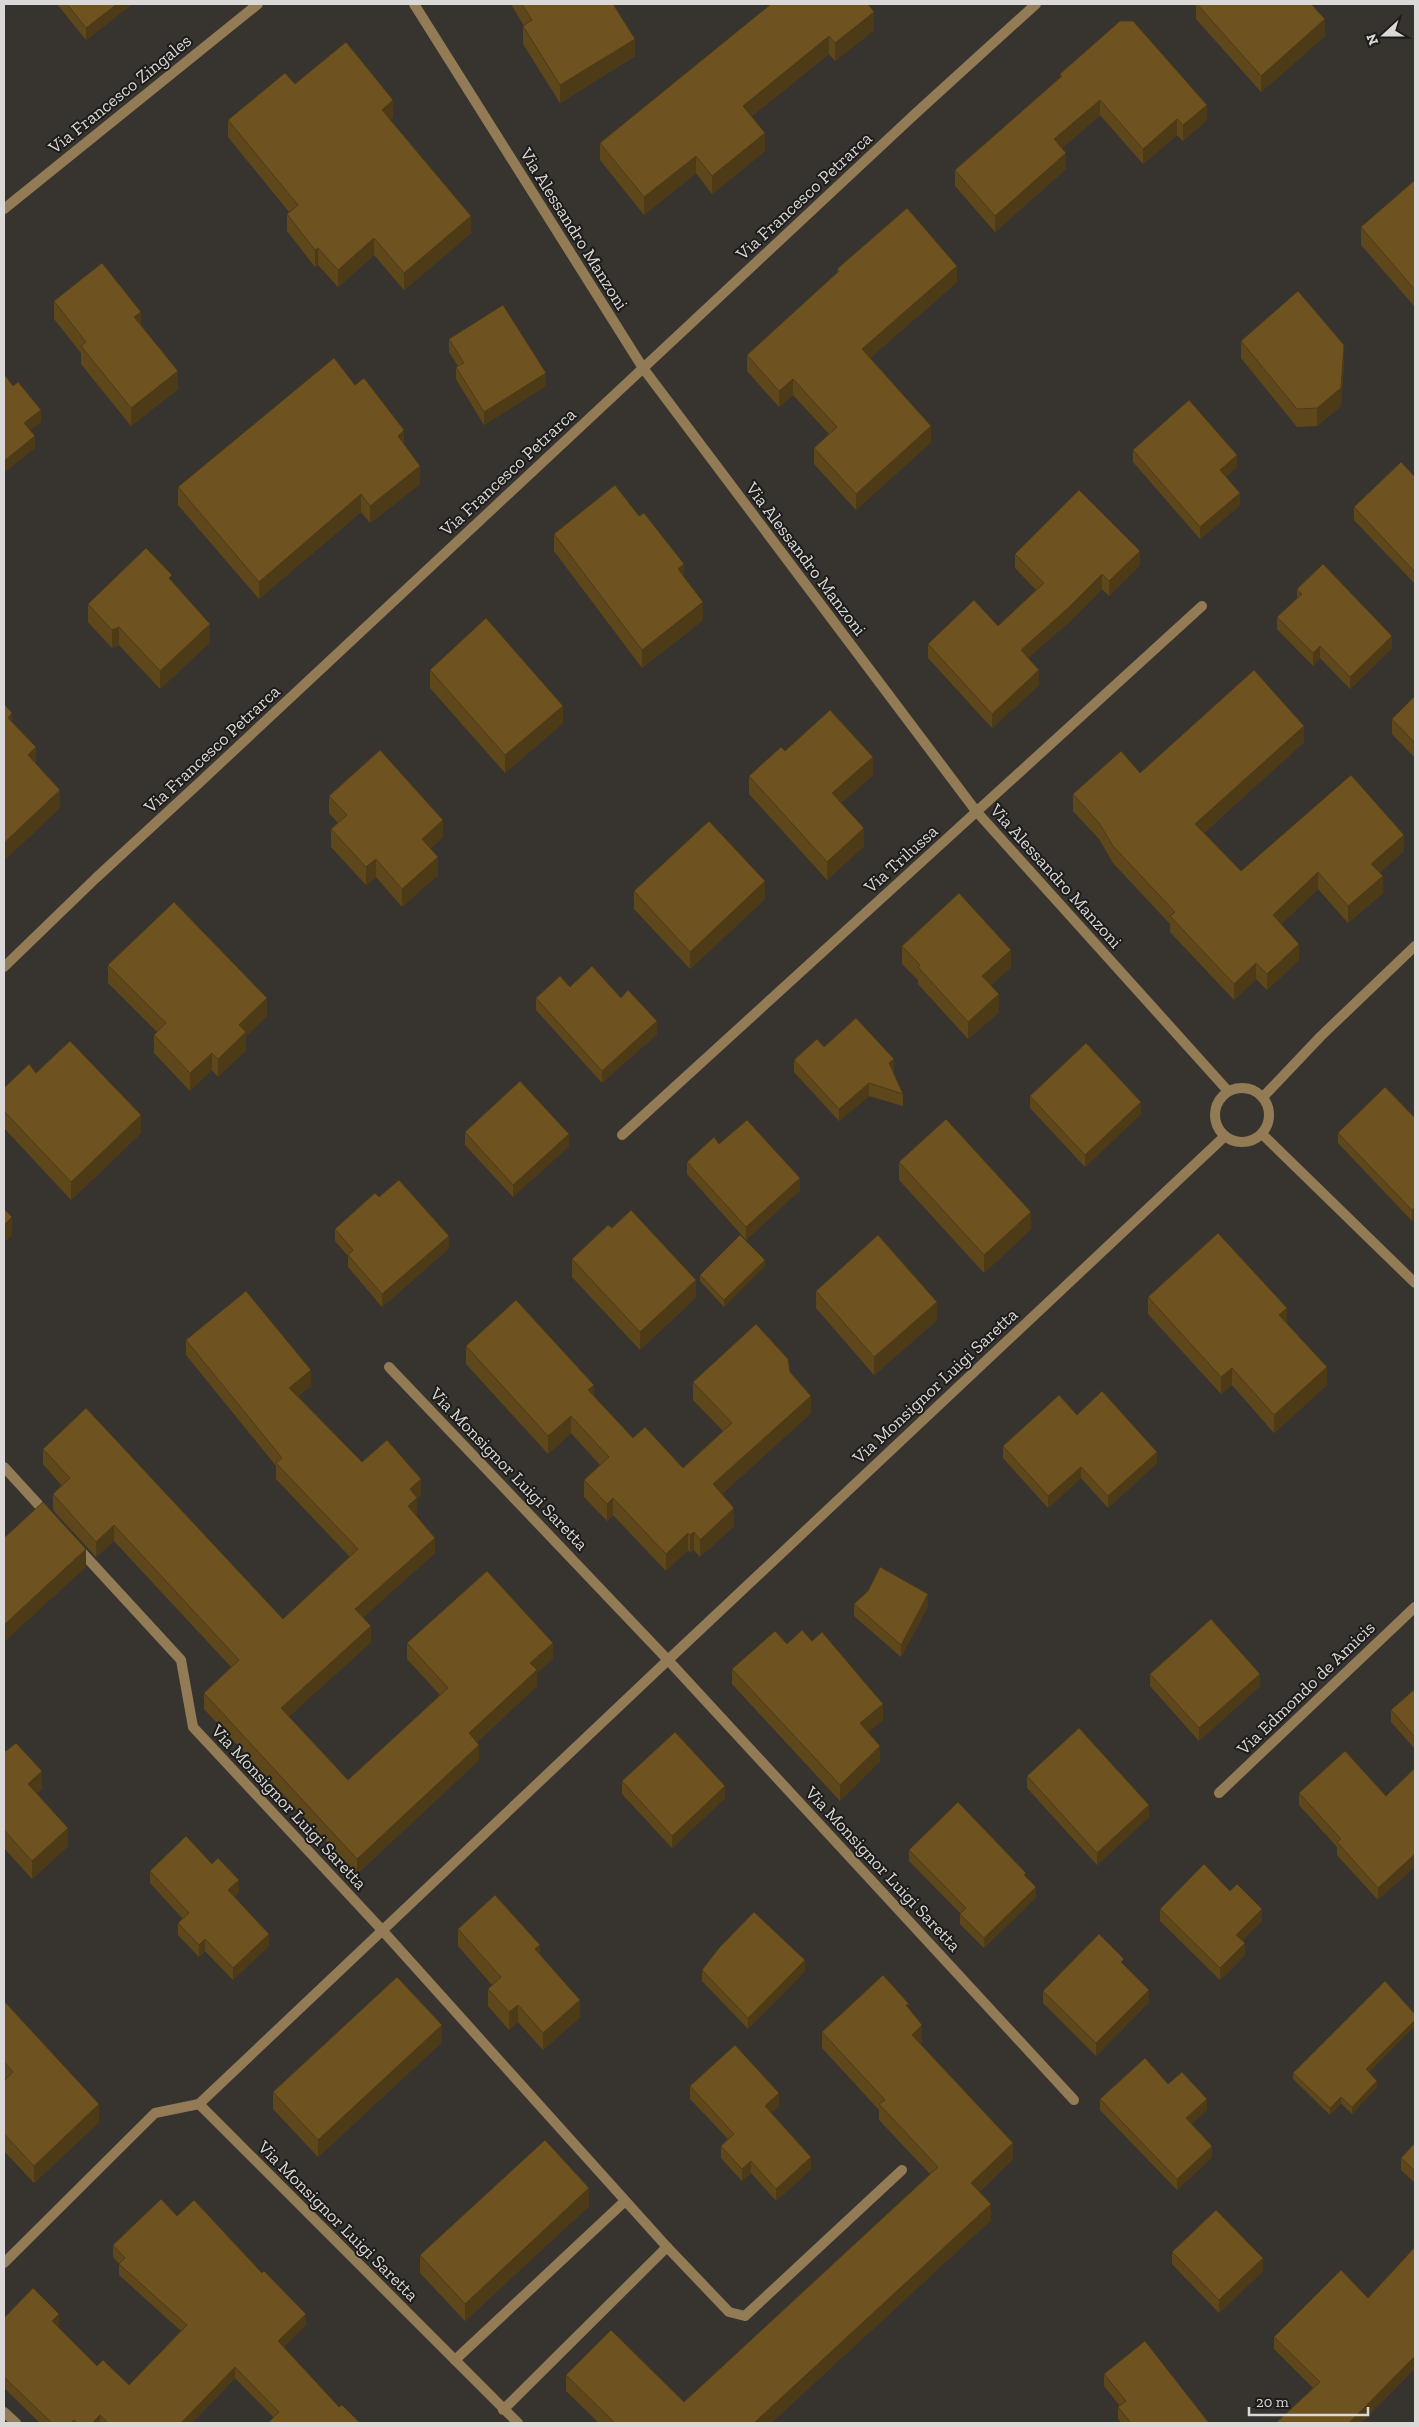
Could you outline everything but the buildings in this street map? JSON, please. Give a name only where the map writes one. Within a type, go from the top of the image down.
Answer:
[{"type":"street","name":"Via Francesco Zingales","points":[[4,209],[258,4]]},
{"type":"street","name":"Via Alessandro Manzoni","points":[[414,4],[643,368],[976,812],[1228,1092]]},
{"type":"street","name":"Via Francesco Petrarca","points":[[4,967],[96,878],[915,114],[1036,4]]},
{"type":"street","name":"Via Trilussa","points":[[622,1135],[1202,606]]},
{"type":"street","points":[[1263,1097],[1321,1036],[1415,946]]},
{"type":"street","points":[[1243,1087],[1257,1092],[1263,1097],[1270,1112],[1267,1128],[1262,1134],[1255,1139],[1240,1143],[1225,1136],[1216,1122],[1215,1113],[1217,1105],[1228,1092],[1243,1087]]},
{"type":"street","points":[[1262,1134],[1415,1284]]},
{"type":"street","name":"Via Monsignor Luigi Saretta","points":[[518,2423],[199,2104],[1225,1136]]},
{"type":"street","name":"Via Monsignor Luigi Saretta","points":[[389,1367],[668,1660],[1074,2100]]},
{"type":"street","points":[[4,1467],[56,1524]]},
{"type":"street","name":"Via Monsignor Luigi Saretta","points":[[70,1538],[181,1660],[193,1726],[382,1930],[625,2201],[728,2312],[745,2316],[902,2170]]},
{"type":"street","name":"Via Edmondo de Amicis","points":[[1219,1793],[1415,1607]]},
{"type":"street","points":[[4,2262],[155,2113],[199,2104]]},
{"type":"street","points":[[455,2360],[625,2201]]},
{"type":"street","points":[[503,2410],[667,2247]]},
{"type":"street","points":[[4,2412],[16,2423]]}]
